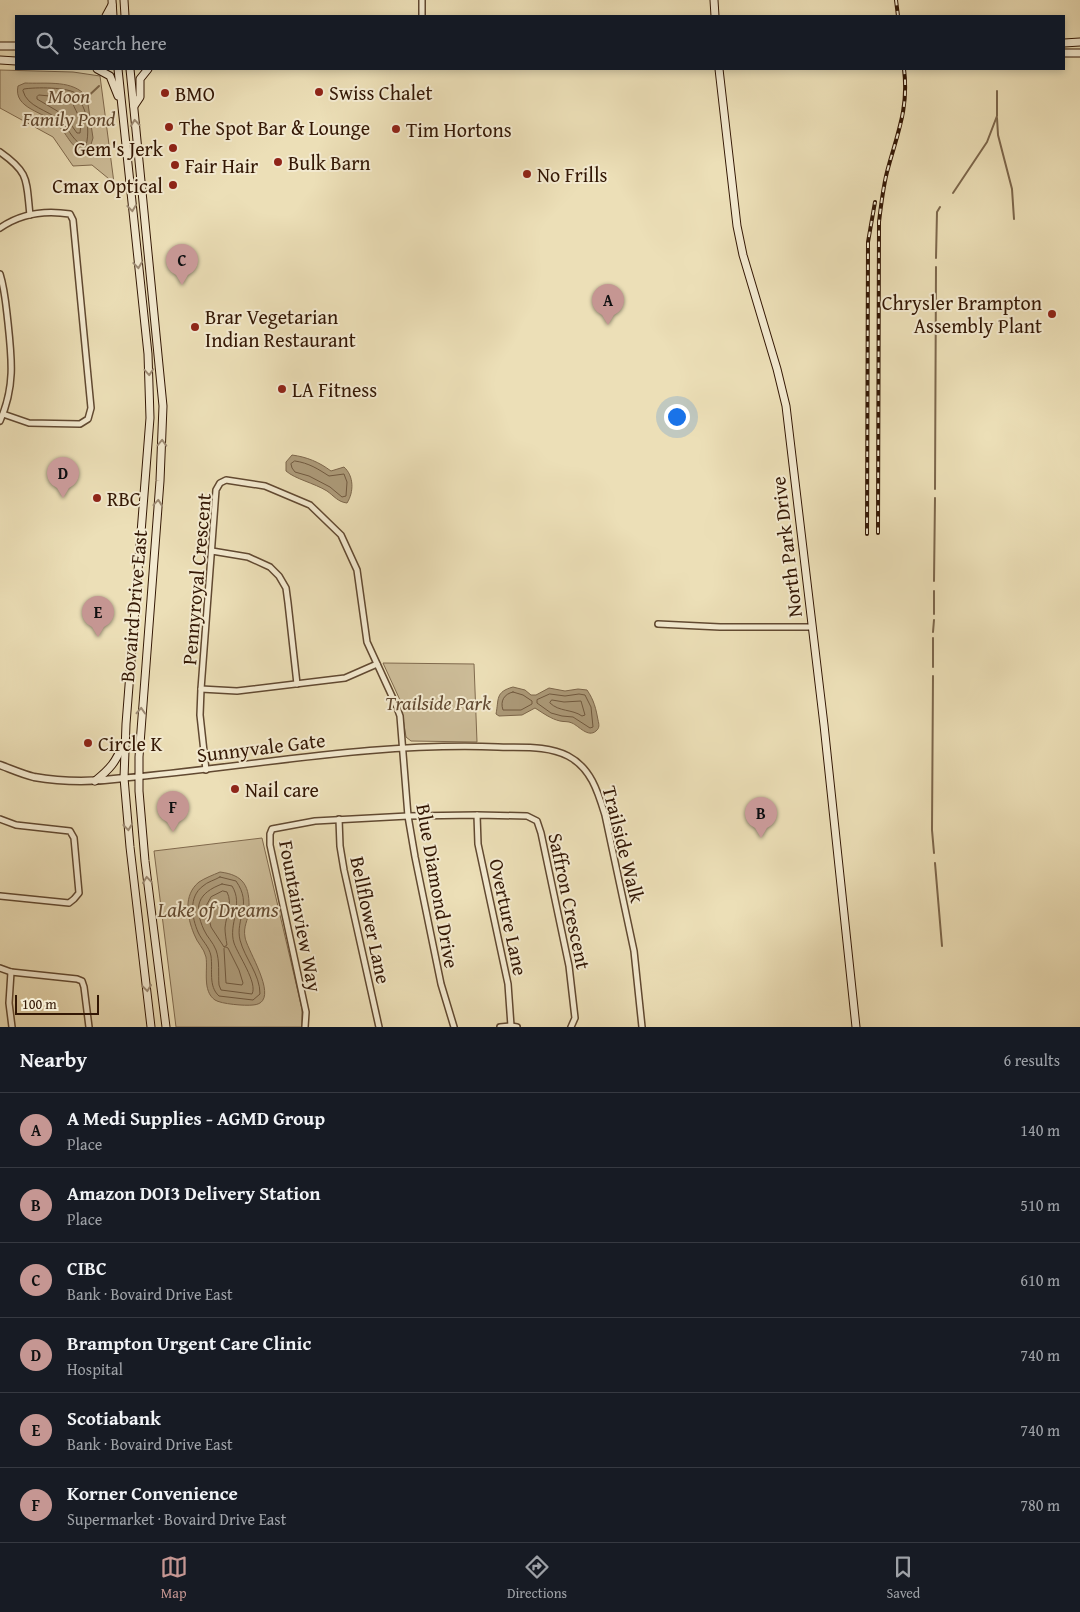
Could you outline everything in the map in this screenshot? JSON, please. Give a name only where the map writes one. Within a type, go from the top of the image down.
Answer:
[{"type":"main road","points":[[124,0],[125,15]]},
{"type":"main road","points":[[714,0],[715,15]]},
{"type":"main road","points":[[106,15],[112,2]]},
{"type":"main road","points":[[112,2],[113,15]]},
{"type":"main road","points":[[1065,43],[1080,42]]},
{"type":"main road","points":[[0,46],[15,46]]},
{"type":"main road","points":[[1065,54],[1080,53]]},
{"type":"main road","points":[[0,60],[15,60]]},
{"type":"main road","points":[[99,70],[106,73],[113,81],[122,108]]},
{"type":"main road","name":"Bovaird Drive East","points":[[118,70],[149,375],[150,418],[147,473],[124,778],[151,1027]]},
{"type":"main road","name":"Bovaird Drive East","points":[[130,70],[163,392],[160,481],[142,700],[139,777],[145,861],[166,1027]]},
{"type":"main road","points":[[134,106],[140,97],[140,79],[147,70]]},
{"type":"main road","name":"North Park Drive","points":[[719,70],[739,236],[786,406],[824,725],[856,1027]]},
{"type":"main road","points":[[147,473],[160,481]]},
{"type":"main road","points":[[95,781],[117,760],[126,737]]},
{"type":"street","points":[[422,0],[422,15]]},
{"type":"street","points":[[0,152],[16,163],[26,176],[30,214]]},
{"type":"street","points":[[0,228],[11,220],[30,214],[61,212],[70,214],[73,220],[91,408],[88,419],[80,424],[29,423],[3,414]]},
{"type":"street","points":[[0,274],[6,299],[12,362],[10,392],[0,421]]},
{"type":"street","name":"Pennyroyal Crescent","points":[[206,770],[200,715],[201,689],[216,490],[220,483],[226,480],[265,486],[310,505],[341,535],[357,570],[367,642],[400,716],[402,748]]},
{"type":"street","points":[[212,551],[248,557],[270,567],[279,576],[286,588],[297,684]]},
{"type":"street","points":[[658,624],[720,627],[812,627]]},
{"type":"street","points":[[201,689],[237,691],[345,678],[377,664]]},
{"type":"street","name":"Trailside Walk","points":[[402,748],[433,746],[551,749],[569,756],[582,766],[591,777],[599,794],[605,815],[634,951],[642,1027]]},
{"type":"street","name":"Sunnyvale Gate","points":[[124,778],[206,770],[347,752],[402,748]]},
{"type":"street","name":"Blue Diamond Drive","points":[[402,748],[414,857],[441,984],[454,1027]]},
{"type":"street","points":[[0,765],[34,776],[64,781],[95,781],[124,778]]},
{"type":"street","name":"Overture Lane","points":[[477,815],[478,844],[508,984],[511,1026]]},
{"type":"street","name":"Saffron Crescent","points":[[408,816],[527,816],[537,821],[569,966],[575,1018],[571,1027]]},
{"type":"street","name":"Fountainview Way","points":[[305,1027],[306,1012],[270,845],[272,829],[315,821],[408,816]]},
{"type":"street","points":[[0,819],[16,825],[70,831],[74,838],[79,893],[69,903],[0,896]]},
{"type":"street","name":"Bellflower Lane","points":[[340,819],[340,846],[344,870],[379,1027]]},
{"type":"street","points":[[0,968],[11,972],[82,981],[88,1027]]},
{"type":"street","points":[[11,972],[9,1003],[12,1027]]},
{"type":"street","points":[[500,1027],[517,1027]]},
{"type":"green space","name":"Moon Family Pond","points":[[0,70],[73,72],[100,76],[114,183],[92,165],[73,166],[53,137],[0,108]]},
{"type":"green space","name":"Trailside Park","points":[[383,663],[474,664],[477,742],[411,741],[406,737],[400,700]]},
{"type":"green space","points":[[262,838],[302,1009],[302,1027],[176,1027],[154,851]]},
{"type":"water","points":[[25,83],[64,84],[83,93],[83,101],[88,104],[93,138],[88,154],[73,145],[52,120],[31,109],[20,100],[18,86]]},
{"type":"water","points":[[292,455],[313,460],[331,471],[344,467],[350,475],[352,484],[351,494],[347,503],[339,500],[322,488],[286,471],[286,462]]},
{"type":"water","points":[[513,687],[525,690],[531,695],[536,695],[549,688],[565,691],[587,690],[595,708],[599,723],[598,729],[593,733],[587,732],[572,723],[553,719],[535,708],[522,715],[499,716],[496,714],[499,697],[503,691]]},
{"type":"water","name":"Lake of Dreams","points":[[220,872],[235,876],[247,888],[249,911],[245,927],[245,937],[261,975],[265,995],[261,1002],[253,1005],[222,1003],[211,996],[206,980],[206,957],[195,937],[188,914],[190,893],[194,887],[199,882]]},
{"type":"waterway","points":[[82,102],[99,86]]},
{"type":"waterway","points":[[953,193],[987,142],[997,116],[997,91]]},
{"type":"waterway","points":[[997,118],[998,135],[1012,189],[1014,219]]},
{"type":"waterway","points":[[936,258],[937,212],[940,207]]},
{"type":"waterway","points":[[935,489],[936,267]]},
{"type":"waterway","points":[[934,581],[935,498]]},
{"type":"waterway","points":[[934,591],[934,614]]},
{"type":"waterway","points":[[933,632],[934,620]]},
{"type":"waterway","points":[[933,638],[933,667]]},
{"type":"waterway","points":[[933,676],[932,830],[934,853]]},
{"type":"waterway","points":[[935,863],[942,946]]},
{"type":"railway","points":[[896,0],[898,15]]},
{"type":"railway","points":[[878,533],[879,222],[882,197],[905,97],[904,70]]},
{"type":"railway","points":[[867,534],[868,242],[875,202]]},
{"type":"place","name":"Swiss Chalet","points":[[319,92]]},
{"type":"place","name":"BMO","points":[[165,93]]},
{"type":"place","name":"The Spot Bar & Lounge","points":[[169,127]]},
{"type":"place","name":"Tim Hortons","points":[[396,129]]},
{"type":"place","name":"Gem's Jerk","points":[[173,148]]},
{"type":"place","name":"Bulk Barn","points":[[278,162]]},
{"type":"place","name":"Fair Hair","points":[[175,165]]},
{"type":"place","name":"No Frills","points":[[527,174]]},
{"type":"place","name":"Cmax Optical","points":[[173,185]]},
{"type":"place","name":"CIBC","points":[[182,285]]},
{"type":"place","name":"Chrysler Brampton Assembly Plant","points":[[1052,314]]},
{"type":"place","name":"A Medi Supplies - AGMD Group","points":[[608,325]]},
{"type":"place","name":"Brar Vegetarian Indian Restaurant","points":[[195,327]]},
{"type":"place","name":"LA Fitness","points":[[282,389]]},
{"type":"place","name":"Brampton Urgent Care Clinic","points":[[63,498]]},
{"type":"place","name":"RBC","points":[[97,498]]},
{"type":"place","name":"Scotiabank","points":[[98,637]]},
{"type":"place","name":"Circle K","points":[[88,743]]},
{"type":"place","name":"Nail care","points":[[235,789]]},
{"type":"place","name":"Korner Convenience","points":[[173,832]]},
{"type":"place","name":"Amazon DOI3 Delivery Station","points":[[761,838]]}]
